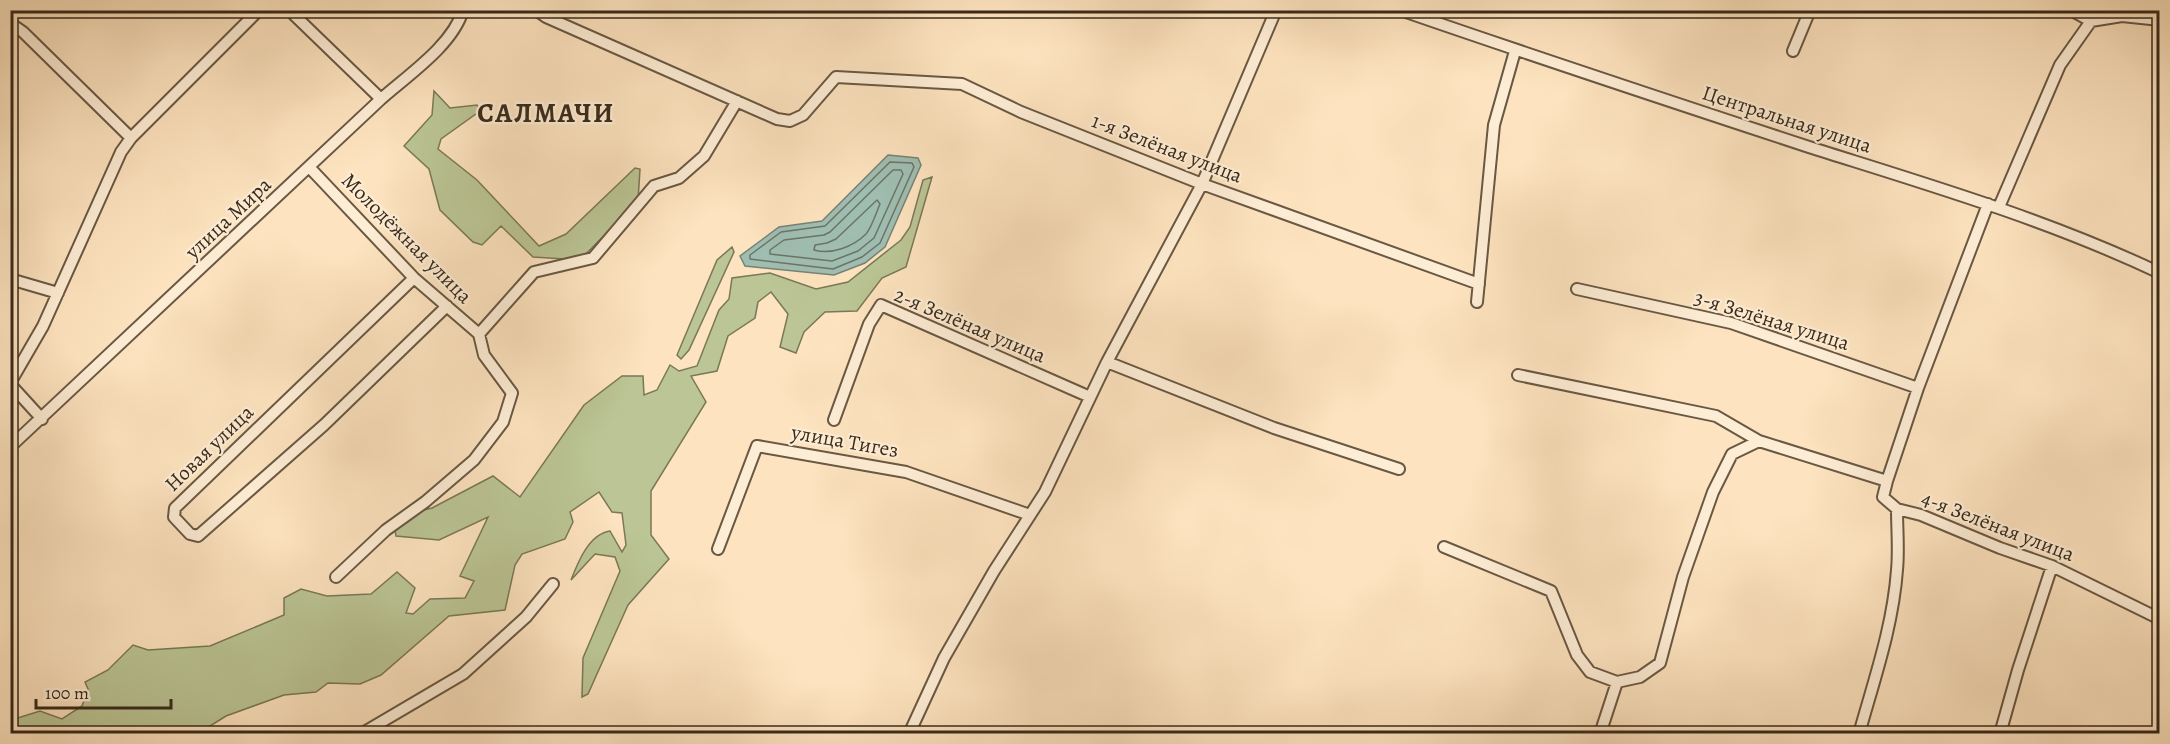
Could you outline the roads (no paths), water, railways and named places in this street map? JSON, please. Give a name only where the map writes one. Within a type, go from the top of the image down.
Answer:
[{"type":"street","points":[[42,419],[10,384],[38,338],[116,161],[131,138],[259,10]]},
{"type":"street","points":[[289,10],[381,99]]},
{"type":"street","name":"улица Мира","points":[[10,447],[436,50],[459,24],[462,10]]},
{"type":"street","points":[[536,10],[546,17],[737,101]]},
{"type":"street","points":[[909,734],[944,658],[994,571],[1045,492],[1107,362],[1202,184],[1276,10]]},
{"type":"street","name":"Центральная улица","points":[[1400,10],[1515,51],[1993,206],[2088,240],[2160,273]]},
{"type":"street","points":[[1793,51],[1810,10]]},
{"type":"street","points":[[2071,10],[2091,21],[2122,16],[2160,20]]},
{"type":"street","points":[[1897,510],[1883,497],[1918,388],[1993,206],[2060,65],[2091,21]]},
{"type":"street","points":[[10,23],[23,32],[131,138]]},
{"type":"street","points":[[1477,302],[1494,125],[1515,51]]},
{"type":"street","name":"1-я Зелёная улица","points":[[737,101],[790,121],[803,115],[836,77],[962,84],[1021,111],[1202,184],[1479,284]]},
{"type":"street","name":"Молодёжная улица","points":[[479,334],[534,272],[593,258],[654,186],[679,178],[704,156],[737,101]]},
{"type":"street","name":"Молодёжная улица","points":[[310,168],[414,278],[479,334],[484,355],[512,393],[503,422],[474,459],[425,502],[386,530],[336,577]]},
{"type":"street","name":"Новая улица","points":[[414,278],[175,508],[174,518],[190,534],[198,536],[324,425],[447,306]]},
{"type":"street","points":[[10,279],[58,293]]},
{"type":"street","name":"3-я Зелёная улица","points":[[1577,289],[1731,323],[1918,388]]},
{"type":"street","name":"2-я Зелёная улица","points":[[834,420],[869,324],[881,305],[1090,397]]},
{"type":"street","points":[[1107,362],[1274,428],[1399,469]]},
{"type":"street","points":[[1518,375],[1716,416],[1759,441],[1887,481]]},
{"type":"street","points":[[1444,547],[1551,591],[1577,655],[1590,672],[1617,682],[1640,677],[1660,663],[1683,577],[1713,492],[1732,454],[1759,441]]},
{"type":"street","name":"улица Тигез","points":[[718,549],[757,446],[906,472],[1030,515]]},
{"type":"street","name":"4-я Зелёная улица","points":[[1859,734],[1885,639],[1894,595],[1898,569],[1897,510],[1921,515],[2000,548],[2052,566],[2160,619]]},
{"type":"street","points":[[2000,734],[2052,566]]},
{"type":"street","points":[[361,734],[463,674],[526,617],[553,584]]},
{"type":"street","points":[[1600,734],[1617,682]]},
{"type":"water","points":[[888,155],[918,158],[921,165],[885,247],[865,263],[834,275],[745,266],[740,256],[779,227],[822,221]]},
{"type":"district","name":"САЛМАЧИ","points":[[546,113]]}]
